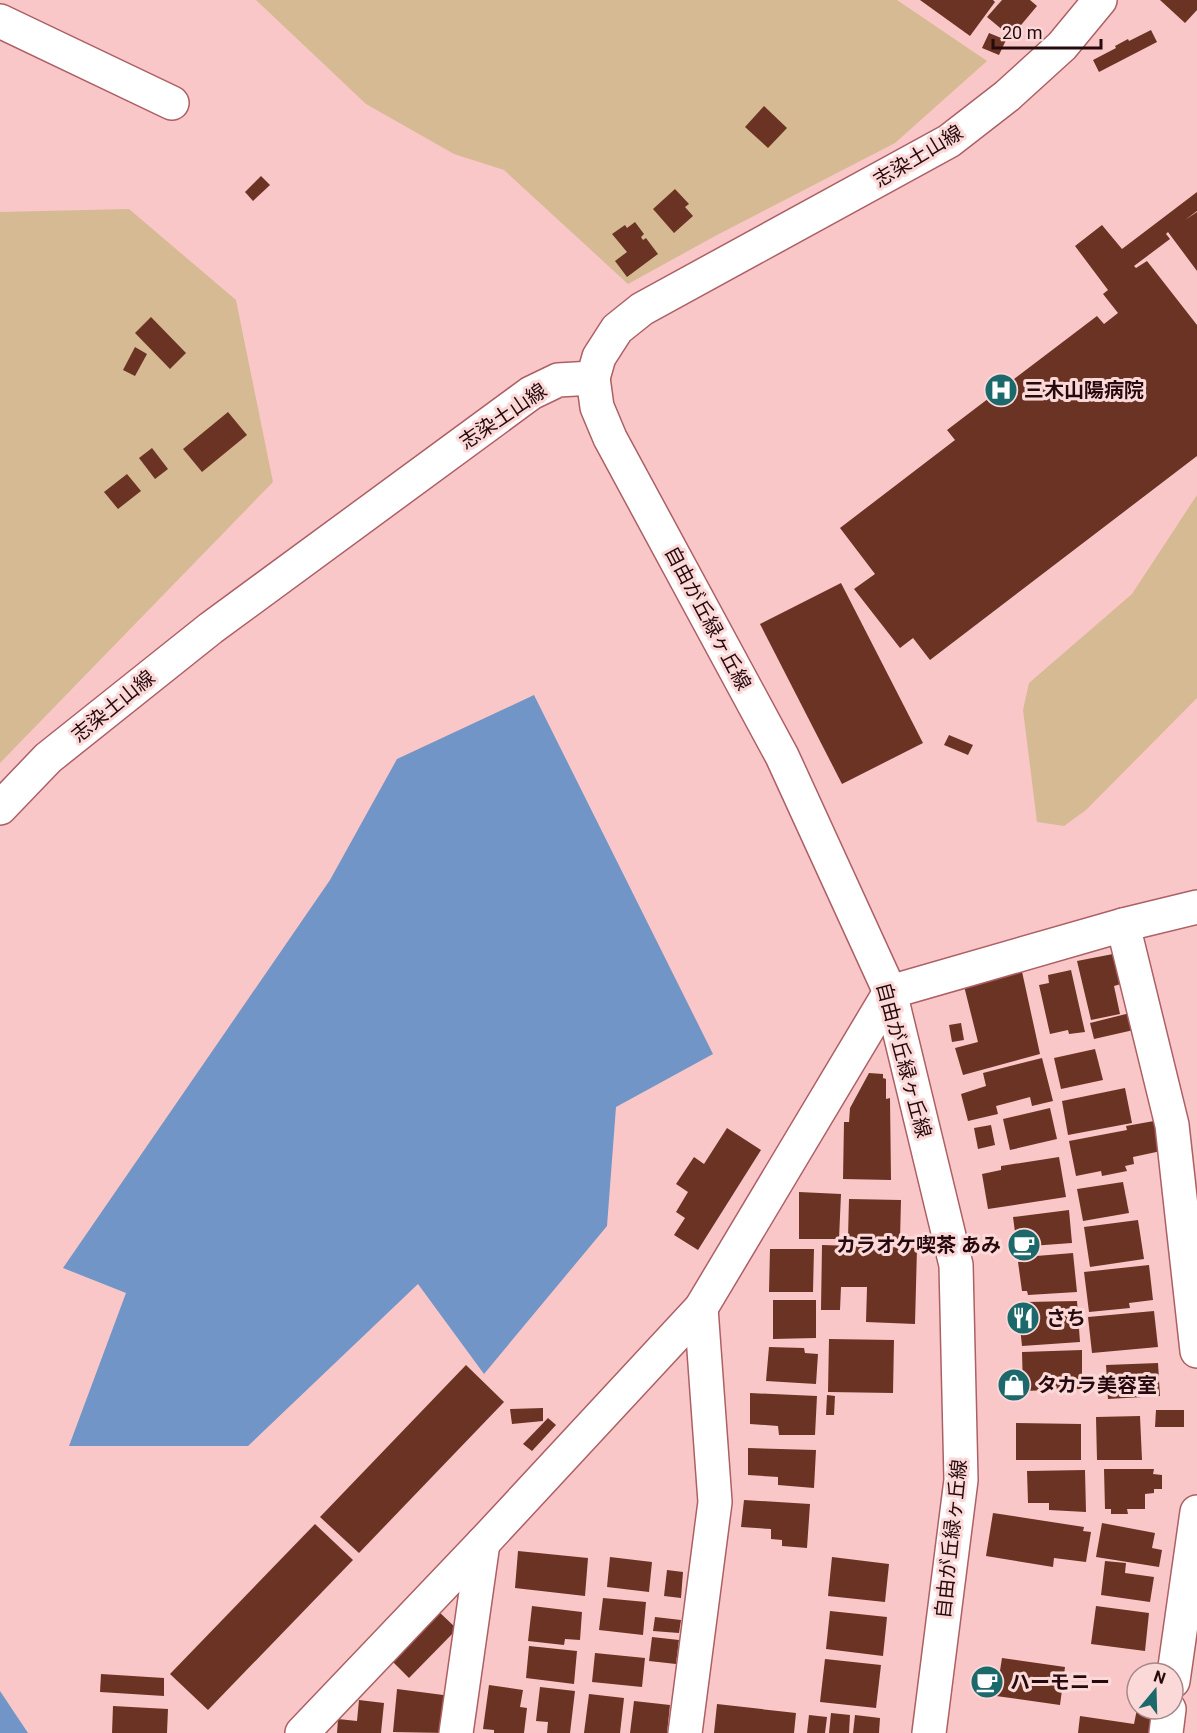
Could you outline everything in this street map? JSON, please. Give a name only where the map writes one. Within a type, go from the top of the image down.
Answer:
[{"type":"street","name":"志染土山線","points":[[0,808],[48,758],[211,627],[531,393],[558,380],[593,378],[599,357],[616,329],[642,309],[949,141],[1007,96],[1062,46],[1100,0]]},
{"type":"street","points":[[0,21],[172,103]]},
{"type":"street","name":"自由が丘緑ヶ丘線","points":[[593,378],[597,407],[610,438],[782,756],[890,992],[956,1265],[961,1480],[929,1733]]},
{"type":"street","points":[[302,1733],[483,1544],[701,1308],[890,992],[1123,925],[1197,907]]},
{"type":"street","points":[[1123,925],[1172,1125],[1197,1351]]},
{"type":"street","points":[[685,1733],[715,1502],[701,1308]]},
{"type":"street","points":[[1183,1661],[1197,1512]]},
{"type":"street","points":[[456,1733],[483,1544]]},
{"type":"shaded area","points":[[256,0],[897,0],[987,61],[895,143],[628,284],[504,170],[454,154],[366,104]]},
{"type":"shaded area","points":[[129,209],[236,300],[273,482],[0,763],[0,212]]},
{"type":"shaded area","points":[[1197,495],[1197,698],[1086,810],[1064,826],[1037,822],[1023,710],[1029,683],[1132,594]]},
{"type":"water","points":[[534,695],[713,1054],[616,1107],[607,1226],[484,1374],[418,1284],[248,1446],[69,1446],[126,1293],[63,1268],[330,880],[397,759]]},
{"type":"water","points":[[0,1691],[28,1733],[0,1733]]},
{"type":"building","points":[[920,0],[993,0],[995,2],[970,36]]},
{"type":"building","points":[[1002,0],[1030,0],[1037,6],[1011,37],[987,17]]},
{"type":"building","points":[[1160,0],[1197,0],[1197,10],[1185,23]]},
{"type":"building","points":[[1151,30],[1157,42],[1099,72],[1093,60],[1128,39],[1129,41]]},
{"type":"building","points":[[989,33],[1006,40],[999,55],[982,48]]},
{"type":"building","points":[[764,106],[787,128],[768,148],[745,127]]},
{"type":"building","points":[[261,176],[270,185],[253,201],[245,192]]},
{"type":"building","points":[[675,189],[689,204],[685,207],[693,216],[674,233],[653,209]]},
{"type":"building","points":[[1197,192],[1197,211],[1185,220],[1197,212],[1197,271],[1168,232],[1166,234],[1170,239],[1134,266],[1136,268],[1147,261],[1197,325],[1197,456],[930,660],[913,638],[900,648],[854,589],[875,574],[840,528],[955,440],[947,430],[1097,316],[1104,324],[1118,313],[1103,294],[1108,290],[1075,246],[1102,225],[1122,249]]},
{"type":"building","points":[[635,222],[644,234],[641,237],[643,240],[646,238],[658,254],[627,277],[615,261],[627,252],[612,234],[625,225],[627,228]]},
{"type":"building","points":[[151,317],[186,353],[170,369],[135,333]]},
{"type":"building","points":[[135,347],[147,354],[135,376],[123,370]]},
{"type":"building","points":[[228,412],[247,435],[202,472],[183,449]]},
{"type":"building","points":[[152,448],[168,469],[155,479],[139,458]]},
{"type":"building","points":[[127,474],[141,491],[118,509],[104,492]]},
{"type":"building","points":[[841,583],[923,743],[842,784],[760,624]]},
{"type":"building","points":[[949,735],[973,745],[968,755],[944,745]]},
{"type":"building","points":[[1113,954],[1121,984],[1114,986],[1120,1014],[1091,1020],[1077,961]]},
{"type":"building","points":[[1021,967],[1040,1054],[963,1075],[955,1048],[978,1042],[963,982]]},
{"type":"building","points":[[1071,970],[1085,1032],[1069,1034],[1068,1030],[1050,1034],[1039,985],[1049,983],[1048,975]]},
{"type":"building","points":[[1134,1012],[1138,1029],[1094,1039],[1090,1023]]},
{"type":"building","points":[[961,1023],[964,1040],[952,1042],[949,1025]]},
{"type":"building","points":[[1095,1049],[1103,1080],[1061,1089],[1054,1058]]},
{"type":"building","points":[[1042,1058],[1053,1101],[1032,1106],[1030,1097],[996,1106],[998,1114],[968,1121],[961,1094],[986,1086],[983,1073]]},
{"type":"building","points":[[869,1073],[883,1074],[883,1078],[886,1079],[886,1099],[890,1098],[891,1180],[843,1179],[844,1122],[849,1122],[850,1108]]},
{"type":"building","points":[[1125,1088],[1132,1123],[1068,1135],[1062,1101]]},
{"type":"building","points":[[1050,1108],[1057,1139],[1010,1150],[1003,1119]]},
{"type":"building","points":[[1154,1121],[1161,1151],[1133,1157],[1134,1164],[1125,1166],[1127,1171],[1102,1176],[1101,1171],[1076,1176],[1069,1141],[1127,1130],[1126,1126]]},
{"type":"building","points":[[991,1125],[995,1145],[978,1149],[974,1128]]},
{"type":"building","points":[[727,1128],[761,1150],[698,1250],[674,1235],[685,1218],[676,1212],[688,1192],[676,1184],[694,1157],[704,1164]]},
{"type":"building","points":[[1059,1157],[1066,1197],[988,1209],[982,1174],[1001,1170],[1001,1166]]},
{"type":"building","points":[[1123,1182],[1129,1213],[1083,1221],[1077,1189]]},
{"type":"building","points":[[799,1192],[841,1194],[839,1239],[799,1239]]},
{"type":"building","points":[[849,1199],[901,1200],[900,1239],[848,1238]]},
{"type":"building","points":[[1069,1210],[1072,1243],[1017,1247],[1013,1217]]},
{"type":"building","points":[[1138,1220],[1144,1259],[1090,1267],[1084,1227]]},
{"type":"building","points":[[822,1245],[917,1248],[915,1324],[866,1322],[867,1287],[841,1287],[840,1310],[821,1310]]},
{"type":"building","points":[[770,1249],[814,1249],[813,1292],[769,1292]]},
{"type":"building","points":[[1073,1253],[1077,1292],[1028,1295],[1027,1291],[1022,1291],[1018,1262],[1024,1261],[1024,1257]]},
{"type":"building","points":[[1149,1265],[1153,1300],[1129,1303],[1130,1308],[1089,1312],[1084,1272]]},
{"type":"building","points":[[773,1300],[816,1300],[816,1338],[773,1339]]},
{"type":"building","points":[[1077,1301],[1080,1342],[1022,1346],[1018,1308],[1027,1308],[1026,1302]]},
{"type":"building","points":[[1154,1311],[1158,1347],[1092,1353],[1088,1317]]},
{"type":"building","points":[[829,1339],[894,1340],[893,1393],[828,1392]]},
{"type":"building","points":[[769,1347],[804,1348],[805,1353],[818,1354],[816,1384],[766,1381]]},
{"type":"building","points":[[1082,1350],[1082,1389],[1023,1391],[1022,1352]]},
{"type":"building","points":[[1158,1363],[1160,1396],[1108,1399],[1106,1365]]},
{"type":"building","points":[[466,1365],[504,1402],[359,1553],[320,1517]]},
{"type":"building","points":[[750,1393],[817,1396],[815,1435],[779,1435],[778,1426],[750,1424]]},
{"type":"building","points":[[827,1395],[835,1396],[834,1415],[826,1415]]},
{"type":"building","points":[[543,1408],[543,1421],[512,1424],[510,1409]]},
{"type":"building","points":[[1156,1410],[1184,1410],[1184,1427],[1155,1427]]},
{"type":"building","points":[[1140,1416],[1142,1460],[1097,1460],[1096,1417]]},
{"type":"building","points":[[548,1418],[556,1425],[532,1451],[523,1444]]},
{"type":"building","points":[[1016,1423],[1081,1424],[1081,1460],[1016,1460]]},
{"type":"building","points":[[748,1448],[816,1450],[814,1488],[778,1485],[778,1477],[748,1475]]},
{"type":"building","points":[[1104,1469],[1154,1469],[1153,1474],[1162,1475],[1162,1489],[1154,1489],[1154,1493],[1145,1494],[1145,1509],[1127,1509],[1128,1514],[1111,1514],[1111,1509],[1105,1509]]},
{"type":"building","points":[[1085,1470],[1086,1512],[1049,1510],[1049,1503],[1028,1503],[1027,1471]]},
{"type":"building","points":[[744,1500],[810,1504],[807,1548],[782,1546],[782,1540],[771,1539],[771,1529],[741,1527]]},
{"type":"building","points":[[993,1513],[1084,1527],[1083,1531],[1091,1532],[1086,1562],[1054,1558],[1053,1567],[986,1556]]},
{"type":"building","points":[[1102,1523],[1155,1533],[1152,1548],[1162,1550],[1159,1567],[1096,1557]]},
{"type":"building","points":[[315,1524],[353,1560],[208,1710],[170,1674]]},
{"type":"building","points":[[518,1551],[588,1558],[585,1596],[515,1588]]},
{"type":"building","points":[[610,1557],[652,1562],[649,1592],[607,1587]]},
{"type":"building","points":[[832,1557],[889,1564],[885,1602],[828,1596]]},
{"type":"building","points":[[1105,1561],[1126,1563],[1125,1573],[1154,1577],[1150,1602],[1101,1595]]},
{"type":"building","points":[[667,1570],[683,1572],[681,1598],[664,1596]]},
{"type":"building","points":[[603,1598],[646,1602],[643,1635],[599,1630]]},
{"type":"building","points":[[532,1606],[582,1612],[580,1640],[565,1639],[564,1645],[528,1641]]},
{"type":"building","points":[[1096,1606],[1149,1613],[1145,1651],[1091,1644]]},
{"type":"building","points":[[436,1609],[457,1629],[409,1678],[388,1657]]},
{"type":"building","points":[[830,1611],[887,1617],[883,1656],[826,1649]]},
{"type":"building","points":[[655,1617],[681,1620],[679,1633],[653,1631]]},
{"type":"building","points":[[652,1637],[679,1640],[676,1664],[649,1661]]},
{"type":"building","points":[[529,1646],[577,1651],[574,1684],[526,1678]]},
{"type":"building","points":[[595,1653],[645,1658],[642,1687],[592,1682]]},
{"type":"building","points":[[1002,1658],[1065,1667],[1060,1705],[996,1696]]},
{"type":"building","points":[[825,1659],[881,1665],[876,1708],[820,1702]]},
{"type":"building","points":[[101,1674],[164,1678],[164,1696],[100,1692]]},
{"type":"building","points":[[489,1685],[523,1690],[520,1707],[527,1708],[524,1733],[494,1733],[494,1730],[483,1729]]},
{"type":"building","points":[[540,1687],[575,1691],[570,1733],[547,1733],[548,1722],[536,1721]]},
{"type":"building","points":[[397,1689],[451,1696],[446,1733],[393,1732]]},
{"type":"building","points":[[589,1694],[624,1698],[620,1733],[584,1733]]},
{"type":"building","points":[[359,1700],[384,1703],[381,1733],[337,1733],[338,1719],[357,1721]]},
{"type":"building","points":[[634,1701],[670,1705],[667,1733],[630,1733]]},
{"type":"building","points":[[717,1704],[796,1713],[794,1733],[714,1733]]},
{"type":"building","points":[[113,1706],[168,1709],[167,1733],[112,1733]]},
{"type":"building","points":[[831,1713],[850,1715],[849,1733],[829,1733]]},
{"type":"building","points":[[809,1715],[827,1717],[825,1733],[807,1733]]},
{"type":"building","points":[[855,1715],[880,1718],[879,1733],[853,1733]]},
{"type":"building","points":[[1080,1716],[1134,1724],[1135,1721],[1158,1721],[1156,1733],[1078,1733]]},
{"type":"place","name":"三木山陽病院","points":[[1001,390]]},
{"type":"place","name":"カラオケ喫茶 あみ","points":[[1024,1245]]},
{"type":"place","name":"さち","points":[[1023,1318]]},
{"type":"place","name":"タカラ美容室","points":[[1014,1385]]},
{"type":"place","name":"ハーモニー","points":[[987,1682]]}]
